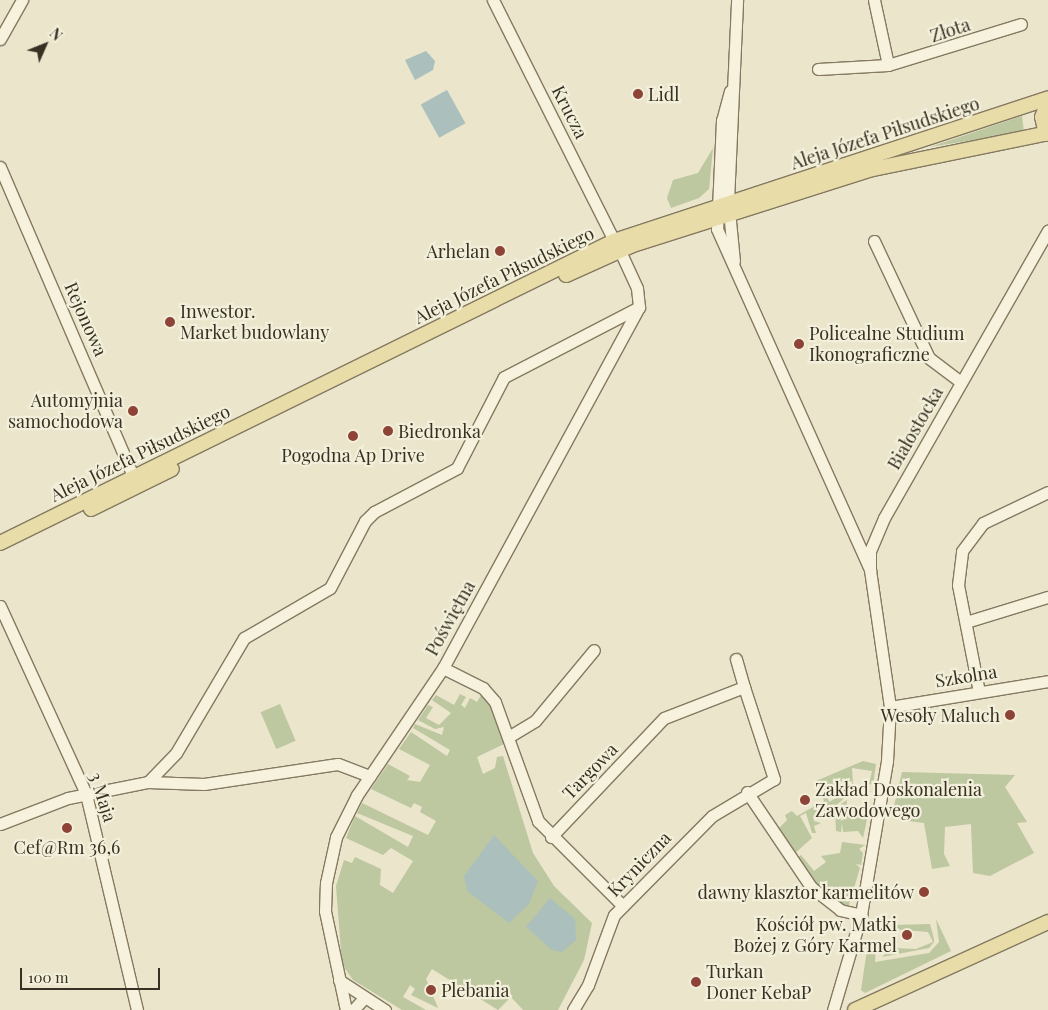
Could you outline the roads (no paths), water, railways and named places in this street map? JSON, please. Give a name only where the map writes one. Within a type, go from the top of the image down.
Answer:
[{"type":"main road","name":"Aleja Józefa Piłsudskiego","points":[[0,544],[136,482],[617,246],[1048,98]]},
{"type":"main road","points":[[1047,135],[1042,118],[1048,103]]},
{"type":"main road","name":"Aleja Józefa Piłsudskiego","points":[[722,210],[904,160],[1047,135]]},
{"type":"main road","name":"Aleja Józefa Piłsudskiego","points":[[0,554],[136,482]]},
{"type":"main road","points":[[856,1010],[904,990],[1048,922]]},
{"type":"main road","points":[[881,1010],[904,990]]},
{"type":"street","points":[[0,39],[22,0]]},
{"type":"street","name":"Krucza","points":[[493,0],[617,246]]},
{"type":"street","points":[[737,0],[722,210],[736,272],[870,570],[890,706],[888,761],[861,915],[834,1010]]},
{"type":"street","points":[[874,0],[888,64]]},
{"type":"street","name":"Złota","points":[[818,69],[888,64],[1021,24]]},
{"type":"street","name":"Rejonowa","points":[[0,167],[136,482]]},
{"type":"street","name":"Białostocka","points":[[870,570],[874,538],[1048,231]]},
{"type":"street","points":[[874,241],[929,358],[961,382]]},
{"type":"street","points":[[148,782],[176,753],[244,638],[330,588],[365,521],[374,512],[456,468],[504,378],[639,307],[637,288],[617,246]]},
{"type":"street","name":"Poświętna","points":[[346,1010],[328,934],[326,883],[336,838],[370,776],[443,668],[639,307]]},
{"type":"street","points":[[979,692],[958,568],[972,536],[999,514],[1048,492]]},
{"type":"street","points":[[966,622],[1048,597]]},
{"type":"street","name":"3 Maja","points":[[0,606],[86,794],[137,1010]]},
{"type":"street","points":[[510,736],[535,721],[594,650]]},
{"type":"street","points":[[736,659],[744,687]]},
{"type":"street","points":[[443,668],[490,694],[510,736],[534,812],[551,837],[623,906]]},
{"type":"street","name":"Szkolna","points":[[890,706],[1048,681]]},
{"type":"street","name":"Kryniczna","points":[[573,1010],[588,985],[608,924],[623,906],[698,828],[747,792],[774,780],[744,687]]},
{"type":"street","name":"Targowa","points":[[551,837],[664,718],[744,687]]},
{"type":"street","points":[[0,824],[86,794],[148,782],[206,783],[338,764],[370,776]]},
{"type":"street","points":[[747,792],[811,887],[840,910],[861,915]]},
{"type":"street","points":[[339,980],[385,1010]]},
{"type":"street","points":[[841,990],[856,1010]]},
{"type":"street","points":[[353,1010],[364,998]]},
{"type":"place","name":"Lidl","points":[[638,94]]},
{"type":"place","name":"Arhelan","points":[[500,251]]},
{"type":"place","name":"Inwestor. Market budowlany","points":[[170,322]]},
{"type":"place","name":"Policealne Studium Ikonograficzne","points":[[799,344]]},
{"type":"place","name":"Automyjnia samochodowa","points":[[133,411]]},
{"type":"place","name":"Biedronka","points":[[388,431]]},
{"type":"place","name":"Pogodna Ap Drive","points":[[353,436]]},
{"type":"place","name":"Wesoły Maluch","points":[[1010,715]]},
{"type":"place","name":"Zakład Doskonalenia Zawodowego","points":[[805,800]]},
{"type":"place","name":"Cef@Rm 36,6","points":[[67,828]]},
{"type":"place","name":"dawny klasztor karmelitów","points":[[924,892]]},
{"type":"place","name":"Kościół pw. Matki Bożej z Góry Karmel","points":[[907,935]]},
{"type":"place","name":"Turkan Doner KebaP","points":[[696,982]]},
{"type":"place","name":"Plebania","points":[[431,990]]}]
